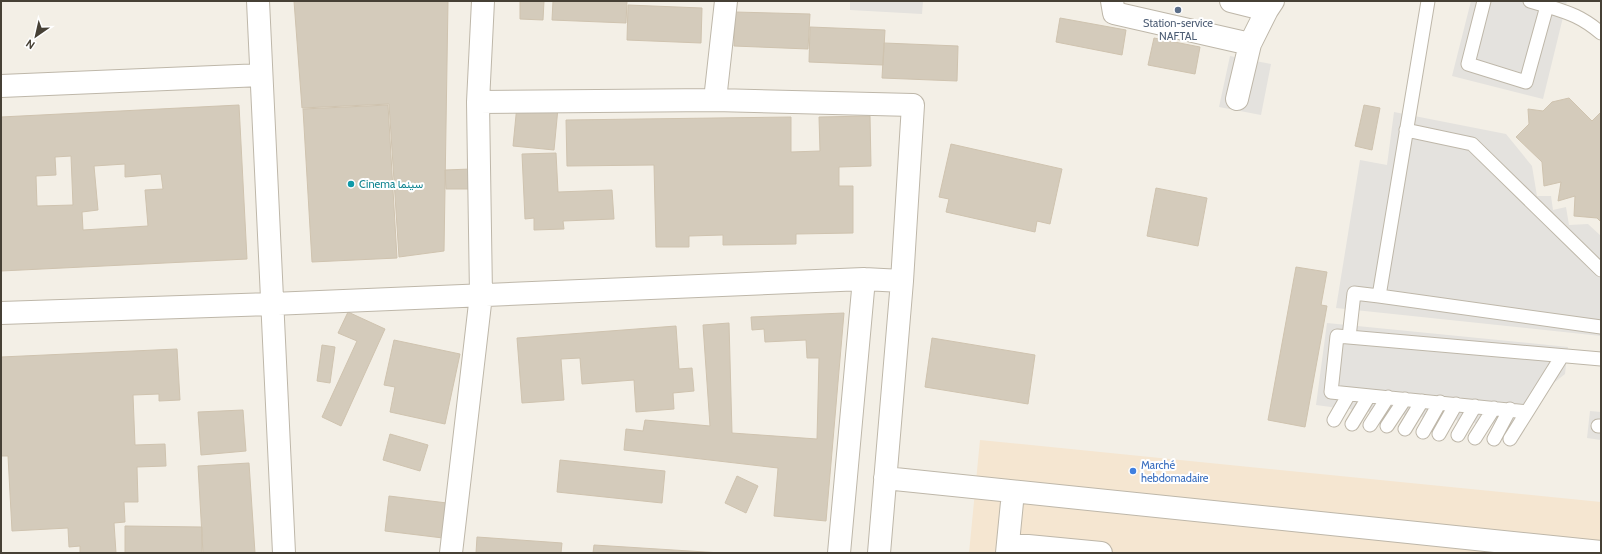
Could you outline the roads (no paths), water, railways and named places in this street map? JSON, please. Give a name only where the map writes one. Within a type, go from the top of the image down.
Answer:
[{"type":"street","points":[[258,1],[284,553]]},
{"type":"street","points":[[451,553],[481,295],[478,102],[483,1]]},
{"type":"street","points":[[715,100],[726,1]]},
{"type":"street","points":[[1112,1],[1114,13],[1250,44]]},
{"type":"street","points":[[1231,1],[1270,6],[1250,44],[1237,99]]},
{"type":"street","points":[[1,86],[262,75]]},
{"type":"street","points":[[478,102],[715,100],[913,104],[902,281],[879,553]]},
{"type":"street","points":[[1,313],[272,304],[864,279],[902,281]]},
{"type":"street","points":[[839,553],[864,279]]},
{"type":"street","points":[[885,478],[1601,552]]},
{"type":"street","points":[[1014,492],[1008,548],[1101,553]]},
{"type":"lane","points":[[1379,296],[1428,1]]},
{"type":"lane","points":[[1484,1],[1468,64],[1526,82],[1547,4]]},
{"type":"lane","points":[[1530,1],[1547,4],[1574,14],[1588,22],[1601,33]]},
{"type":"lane","points":[[1406,130],[1472,144],[1601,270]]},
{"type":"lane","points":[[1349,337],[1354,293],[1601,327]]},
{"type":"lane","points":[[1527,412],[1331,392],[1337,336],[1601,359]]},
{"type":"lane","points":[[1510,439],[1562,356]]},
{"type":"lane","points":[[1334,420],[1350,394]]},
{"type":"lane","points":[[1352,424],[1369,396]]},
{"type":"lane","points":[[1370,425],[1388,397]]},
{"type":"lane","points":[[1387,426],[1405,399]]},
{"type":"lane","points":[[1405,429],[1422,401]]},
{"type":"lane","points":[[1423,432],[1440,402]]},
{"type":"lane","points":[[1439,434],[1456,404]]},
{"type":"lane","points":[[1458,435],[1475,406]]},
{"type":"lane","points":[[1475,438],[1494,408]]},
{"type":"lane","points":[[1494,439],[1510,410]]},
{"type":"place","name":"Station-service NAFTAL","points":[[1178,10]]},
{"type":"place","name":"Cinema سينما","points":[[351,184]]},
{"type":"place","name":"Marché hebdomadaire","points":[[1133,471]]}]
